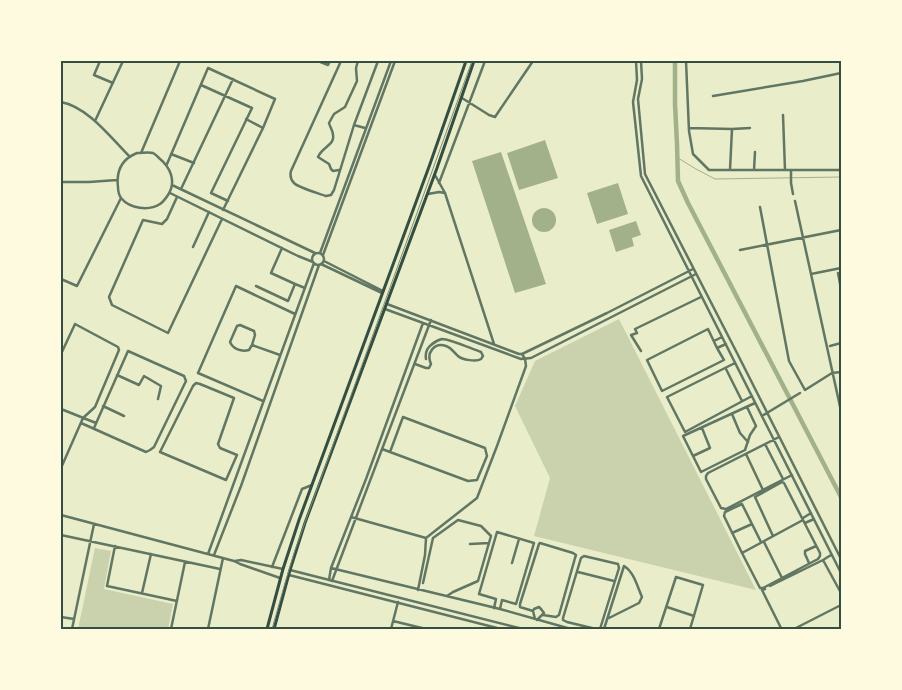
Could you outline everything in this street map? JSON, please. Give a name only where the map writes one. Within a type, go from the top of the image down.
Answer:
[{"type":"main road","points":[[274,629],[305,523],[435,175],[474,61]]},
{"type":"main road","points":[[267,629],[280,578],[312,485],[430,164],[464,62]]},
{"type":"main road","points":[[342,403],[349,405]]},
{"type":"main road","points":[[337,417],[344,418]]},
{"type":"street","points":[[100,61],[94,75],[113,84]]},
{"type":"street","points":[[95,122],[123,61]]},
{"type":"street","points":[[141,153],[180,61]]},
{"type":"street","points":[[318,61],[328,65],[330,61]]},
{"type":"street","points":[[341,61],[290,175],[294,184],[326,196],[331,195],[334,190],[354,125],[378,61]]},
{"type":"street","points":[[340,170],[333,171],[329,164],[318,157],[320,151],[332,143],[333,132],[329,123],[334,114],[345,108],[357,81],[356,68],[358,61]]},
{"type":"street","points":[[372,61],[376,66]]},
{"type":"street","points":[[383,292],[324,261],[321,254],[390,61]]},
{"type":"street","points":[[321,254],[395,61]]},
{"type":"street","points":[[440,183],[485,61]]},
{"type":"street","points":[[462,98],[489,116],[494,117],[533,61]]},
{"type":"street","points":[[636,61],[637,80],[633,102],[641,176],[841,573]]},
{"type":"street","points":[[641,61],[642,79],[638,99],[645,174],[841,559]]},
{"type":"street","points":[[686,61],[689,128],[693,154],[710,170],[785,170],[792,172],[841,170]]},
{"type":"street","points":[[166,164],[208,68],[275,99],[223,210]]},
{"type":"street","points":[[713,96],[841,73]]},
{"type":"street","points":[[181,189],[234,79]]},
{"type":"street","points":[[201,85],[252,108],[211,194],[228,201]]},
{"type":"street","points":[[61,102],[80,109],[129,156]]},
{"type":"street","points":[[783,115],[785,170]]},
{"type":"street","points":[[246,119],[263,128]]},
{"type":"street","points":[[354,125],[365,128]]},
{"type":"street","points":[[689,128],[750,128]]},
{"type":"street","points":[[730,170],[732,129]]},
{"type":"street","points":[[754,170],[755,152]]},
{"type":"street","points":[[137,153],[152,153],[166,164],[172,175],[172,186],[170,193],[161,203],[145,208],[133,206],[121,198],[118,192],[117,180],[119,170],[129,156],[137,153]]},
{"type":"street","points":[[171,154],[194,163]]},
{"type":"street","points":[[442,155],[449,158]]},
{"type":"street","points":[[792,172],[793,194]]},
{"type":"street","points":[[435,175],[445,193],[494,344]]},
{"type":"street","points":[[61,182],[117,180]]},
{"type":"street","points":[[172,186],[315,253],[321,254]]},
{"type":"street","points":[[170,193],[306,260],[320,264],[383,292]]},
{"type":"street","points":[[428,194],[445,193]]},
{"type":"street","points":[[177,197],[167,219],[162,224],[143,220],[108,297],[112,305],[168,333],[222,219]]},
{"type":"street","points":[[61,279],[77,286],[121,198]]},
{"type":"street","points":[[795,201],[841,411]]},
{"type":"street","points":[[760,207],[789,361],[805,390],[832,373],[841,372]]},
{"type":"street","points":[[193,247],[209,212]]},
{"type":"street","points":[[740,250],[841,230]]},
{"type":"street","points":[[282,248],[271,273],[305,288]]},
{"type":"street","points":[[208,554],[305,288],[313,262],[312,256],[315,253]]},
{"type":"street","points":[[214,555],[320,264],[324,261]]},
{"type":"street","points":[[811,274],[841,268]]},
{"type":"street","points":[[387,304],[522,354],[694,269]]},
{"type":"street","points":[[838,273],[841,289]]},
{"type":"street","points":[[385,309],[525,359],[531,358],[696,274]]},
{"type":"street","points":[[256,286],[288,301],[295,284]]},
{"type":"street","points":[[263,401],[198,374],[236,286],[295,314]]},
{"type":"street","points":[[641,351],[631,335],[637,333],[635,330],[702,297]]},
{"type":"street","points":[[330,580],[331,568],[425,318]]},
{"type":"street","points":[[330,580],[337,570],[431,320]]},
{"type":"street","points":[[61,354],[74,324],[118,347],[119,350],[95,407],[83,418],[61,468]]},
{"type":"street","points":[[237,326],[254,331],[255,335],[252,344],[249,350],[246,351],[240,351],[232,346],[230,342],[237,326]]},
{"type":"street","points":[[708,329],[717,348],[724,360],[662,391],[646,360],[708,329]]},
{"type":"street","points":[[714,341],[722,337]]},
{"type":"street","points":[[423,367],[425,354],[431,344],[442,339],[459,344],[481,352],[482,358],[480,360],[467,360],[458,356],[456,350],[459,344]]},
{"type":"street","points":[[830,346],[841,343]]},
{"type":"street","points":[[252,344],[280,355]]},
{"type":"street","points":[[717,348],[726,344]]},
{"type":"street","points":[[425,360],[437,346],[446,346],[456,350]]},
{"type":"street","points":[[81,423],[146,452],[154,447],[186,381],[184,376],[128,352],[94,428]]},
{"type":"street","points":[[418,590],[426,538],[477,498],[526,366],[522,354]]},
{"type":"street","points":[[414,364],[427,368],[430,367],[431,362],[417,357]]},
{"type":"street","points":[[735,363],[667,397],[685,432],[752,396]]},
{"type":"street","points":[[726,368],[742,402]]},
{"type":"street","points":[[117,375],[139,385],[144,376],[161,386],[158,399]]},
{"type":"street","points":[[237,455],[226,480],[160,452],[194,384],[200,384],[234,398],[218,444],[220,448],[243,457]]},
{"type":"street","points":[[762,416],[800,393]]},
{"type":"street","points":[[747,407],[756,426],[750,435],[745,450],[701,472],[683,436],[755,403]]},
{"type":"street","points":[[392,405],[398,407]]},
{"type":"street","points":[[103,406],[124,416]]},
{"type":"street","points":[[61,409],[96,423]]},
{"type":"street","points":[[732,414],[740,433],[748,442]]},
{"type":"street","points":[[382,449],[390,452],[468,481],[477,480],[487,456],[485,448],[403,417],[390,452]]},
{"type":"street","points":[[693,456],[710,448],[702,428]]},
{"type":"street","points":[[779,437],[708,473],[706,479],[720,508],[726,509],[792,475]]},
{"type":"street","points":[[765,444],[783,479]]},
{"type":"street","points":[[746,454],[763,490]]},
{"type":"street","points":[[773,536],[755,499],[756,496],[784,482],[820,554],[809,564],[763,588],[760,588],[732,534],[724,514],[740,504],[743,505],[782,578]]},
{"type":"street","points":[[272,567],[302,489],[312,485]]},
{"type":"street","points":[[742,553],[804,520],[812,513]]},
{"type":"street","points":[[61,515],[214,555],[280,578]]},
{"type":"street","points":[[350,518],[426,538]]},
{"type":"street","points":[[804,520],[814,519]]},
{"type":"street","points":[[423,584],[433,538],[458,520],[481,526],[491,536],[478,581],[446,596]]},
{"type":"street","points":[[72,629],[94,524]]},
{"type":"street","points":[[732,534],[752,524]]},
{"type":"street","points":[[497,532],[534,543],[516,604],[496,599],[479,594],[497,532]]},
{"type":"street","points":[[61,535],[220,569]]},
{"type":"street","points":[[512,563],[519,539]]},
{"type":"street","points":[[470,544],[489,542]]},
{"type":"street","points":[[533,611],[520,607],[520,604],[539,544],[546,544],[576,555],[559,615],[556,618],[542,615],[536,619]]},
{"type":"street","points":[[116,546],[107,586],[177,601]]},
{"type":"street","points":[[809,564],[804,554],[805,551],[816,546]]},
{"type":"street","points":[[142,594],[151,554]]},
{"type":"street","points":[[781,628],[762,590],[832,555]]},
{"type":"street","points":[[596,629],[563,620],[581,558],[584,556],[618,564],[619,568],[602,629]]},
{"type":"street","points":[[208,629],[223,558]]},
{"type":"street","points":[[234,561],[241,560],[283,569]]},
{"type":"street","points":[[823,560],[841,592]]},
{"type":"street","points":[[171,629],[186,562]]},
{"type":"street","points":[[602,629],[624,566],[632,574],[642,597],[639,603],[607,619]]},
{"type":"street","points":[[331,568],[572,629]]},
{"type":"street","points":[[290,570],[524,629]]},
{"type":"street","points":[[578,572],[614,581]]},
{"type":"street","points":[[289,575],[501,629]]},
{"type":"street","points":[[660,629],[676,577],[704,585],[690,629]]},
{"type":"street","points":[[494,608],[496,599]]},
{"type":"street","points":[[500,610],[502,600]]},
{"type":"street","points":[[391,629],[398,602]]},
{"type":"street","points":[[794,629],[841,605]]},
{"type":"street","points":[[533,611],[539,607],[544,613],[542,615]]},
{"type":"street","points":[[666,607],[694,616]]},
{"type":"street","points":[[533,611],[536,619]]},
{"type":"street","points":[[61,617],[74,619]]},
{"type":"street","points":[[394,621],[426,629]]},
{"type":"street","points":[[576,629],[577,624]]},
{"type":"shaded area","points":[[545,140],[558,178],[519,190],[507,153]]},
{"type":"shaded area","points":[[501,152],[546,284],[515,293],[472,161]]},
{"type":"shaded area","points":[[618,183],[628,214],[597,224],[587,193]]},
{"type":"shaded area","points":[[544,208],[552,212],[556,220],[552,228],[544,232],[536,228],[532,220],[536,212]]},
{"type":"shaded area","points":[[636,221],[641,235],[632,238],[634,246],[616,252],[609,230]]},
{"type":"shaded area","points":[[619,319],[756,590],[534,536],[550,478],[515,406],[535,361]]},
{"type":"shaded area","points":[[95,548],[111,551],[104,589],[173,604],[168,629],[78,629]]},
{"type":"waterway","points":[[675,61],[678,181],[841,497]]},
{"type":"waterway","points":[[678,158],[715,179],[841,177]]},
{"type":"railway","points":[[272,629],[295,550],[472,61]]}]
